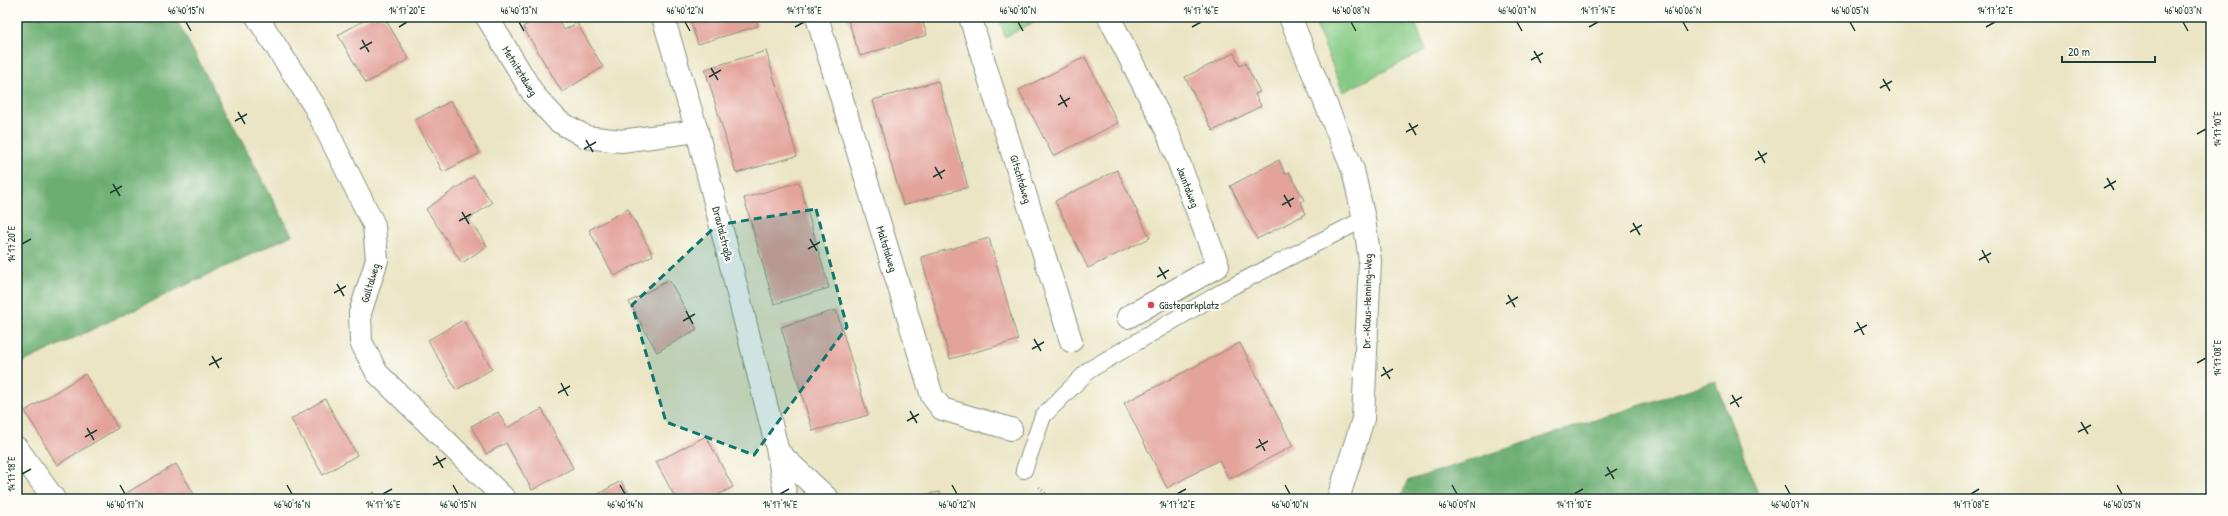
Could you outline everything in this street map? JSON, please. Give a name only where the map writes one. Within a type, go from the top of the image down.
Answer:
[{"type":"street","name":"Gailtalweg","points":[[257,17],[315,106],[374,225],[377,260],[360,314],[361,342],[364,348],[377,373],[505,499]]},
{"type":"street","name":"Metnitztalweg","points":[[487,17],[534,95],[558,121],[586,137],[621,141],[696,131]]},
{"type":"street","name":"Drautalstraße","points":[[663,17],[696,131],[778,452],[786,499]]},
{"type":"street","name":"Maltatalweg","points":[[817,17],[932,396],[942,409],[1011,429]]},
{"type":"street","name":"Gitschtalweg","points":[[970,17],[1071,341]]},
{"type":"street","name":"Jauntalweg","points":[[1109,17],[1167,131],[1218,266],[1128,317]]},
{"type":"street","name":"Dr.-Klaus-Henning-Weg","points":[[1290,17],[1353,170],[1364,219],[1370,261],[1363,419],[1338,499]]},
{"type":"street","points":[[17,448],[54,499]]},
{"type":"street","points":[[778,452],[828,499]]},
{"type":"lane","points":[[1024,470],[1043,416],[1089,370],[1227,289],[1364,219]]},
{"type":"highlighted area","points":[[816,209],[847,327],[754,455],[666,422],[632,305],[717,225]]},
{"type":"green space","points":[[17,17],[175,17],[292,235],[17,365]]},
{"type":"green space","points":[[999,17],[1044,17],[1005,37]]},
{"type":"green space","points":[[1313,17],[1413,17],[1426,50],[1343,92]]},
{"type":"green space","points":[[1715,381],[1760,499],[1401,499],[1407,481]]},
{"type":"building","points":[[370,17],[384,17],[409,59],[366,83],[338,35]]},
{"type":"building","points":[[540,17],[556,17],[564,30],[577,23],[603,67],[562,92],[523,27]]},
{"type":"building","points":[[689,17],[755,17],[758,26],[698,44]]},
{"type":"building","points":[[847,17],[921,17],[927,35],[860,56]]},
{"type":"building","points":[[766,51],[797,156],[736,173],[705,69]]},
{"type":"building","points":[[1234,53],[1240,66],[1245,63],[1260,92],[1255,94],[1261,106],[1213,131],[1185,77]]},
{"type":"building","points":[[1085,57],[1118,123],[1053,156],[1019,90]]},
{"type":"building","points":[[938,81],[968,187],[903,205],[873,100]]},
{"type":"building","points":[[451,101],[480,153],[443,172],[415,120]]},
{"type":"building","points":[[1279,160],[1285,174],[1289,172],[1304,200],[1301,202],[1306,214],[1257,239],[1230,186]]},
{"type":"building","points":[[1117,170],[1150,238],[1088,268],[1055,201]]},
{"type":"building","points":[[474,176],[492,203],[469,219],[487,246],[462,263],[426,209]]},
{"type":"building","points":[[799,182],[829,288],[774,304],[744,198]]},
{"type":"building","points":[[628,209],[653,255],[614,276],[589,230]]},
{"type":"building","points":[[989,238],[1018,340],[950,359],[921,257]]},
{"type":"building","points":[[669,280],[697,329],[657,352],[629,302]]},
{"type":"building","points":[[836,310],[868,415],[813,431],[781,327]]},
{"type":"building","points":[[463,320],[492,369],[456,390],[428,340]]},
{"type":"building","points":[[1240,343],[1293,446],[1229,479],[1219,460],[1167,488],[1124,403]]},
{"type":"building","points":[[85,374],[118,428],[57,465],[25,411]]},
{"type":"building","points":[[325,399],[357,455],[323,475],[291,419]]},
{"type":"building","points":[[542,409],[573,468],[532,490],[506,443],[486,454],[471,426],[498,412],[507,428]]},
{"type":"building","points":[[706,436],[733,487],[710,499],[676,499],[656,462]]},
{"type":"building","points":[[176,464],[197,499],[125,499],[123,495]]},
{"type":"building","points":[[621,481],[631,499],[590,499]]},
{"type":"building","points":[[374,492],[378,499],[363,499]]},
{"type":"building","points":[[940,492],[941,499],[902,499],[902,498]]},
{"type":"place","name":"Gästeparkplatz","points":[[1151,305]]}]
